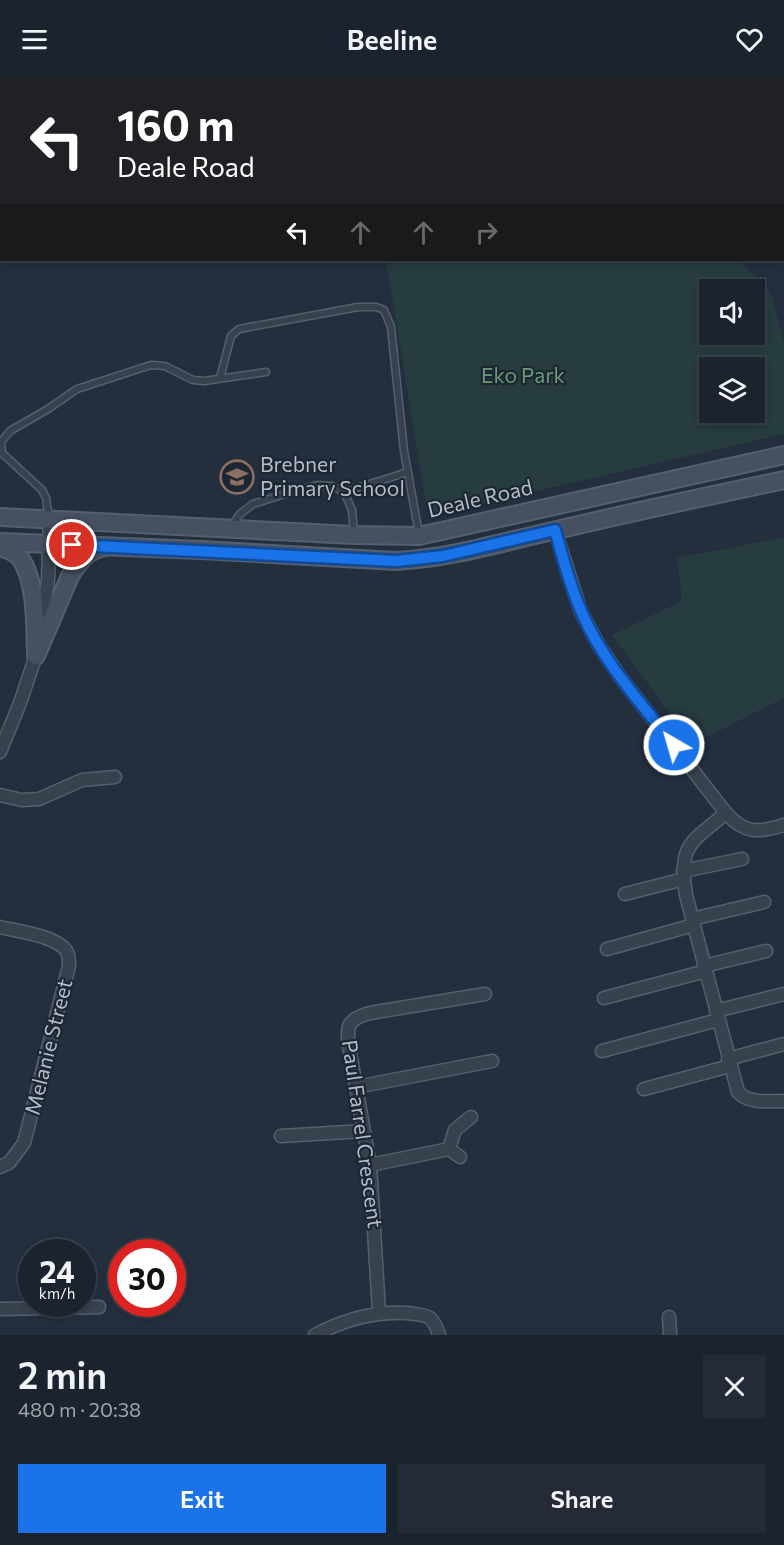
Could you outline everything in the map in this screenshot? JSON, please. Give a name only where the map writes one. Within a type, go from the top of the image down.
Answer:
[{"type":"street","name":"Deale Road","points":[[0,517],[285,532],[419,536],[784,455]]},
{"type":"street","points":[[740,464],[746,488]]},
{"type":"street","points":[[0,542],[396,561],[420,560],[486,548],[555,530],[784,480]]},
{"type":"street","points":[[567,502],[554,511],[555,530],[581,612],[600,647],[621,678],[737,825],[746,829],[766,830],[784,825]]},
{"type":"street","points":[[517,514],[538,519],[555,530]]},
{"type":"street","points":[[36,656],[48,580],[50,519]]},
{"type":"street","points":[[285,532],[286,555]]},
{"type":"street","points":[[0,547],[20,557],[27,572],[34,608],[36,656]]},
{"type":"street","points":[[0,752],[6,725],[70,576],[85,556],[92,551],[104,547],[141,548]]},
{"type":"street","points":[[0,795],[22,800],[39,799],[82,780],[116,777]]},
{"type":"street","points":[[726,813],[695,839],[684,855],[684,875],[693,922],[738,1092],[751,1100],[784,1101]]},
{"type":"street","points":[[625,894],[742,859]]},
{"type":"street","points":[[607,949],[764,902]]},
{"type":"street","name":"Melanie Street","points":[[0,927],[50,939],[59,944],[66,951],[69,966],[24,1143],[9,1163],[0,1167]]},
{"type":"street","points":[[604,998],[766,951]]},
{"type":"street","name":"Paul Farrel Crescent","points":[[379,1312],[370,1166],[347,1032],[349,1024],[354,1019],[370,1013],[485,994]]},
{"type":"street","points":[[602,1051],[784,994]]},
{"type":"street","points":[[644,1089],[784,1044]]},
{"type":"street","points":[[356,1087],[492,1061]]},
{"type":"street","points":[[449,1149],[455,1130],[471,1117]]},
{"type":"street","points":[[281,1136],[364,1131]]},
{"type":"street","points":[[370,1166],[449,1149],[460,1157]]},
{"type":"street","points":[[0,1309],[99,1307]]},
{"type":"street","points":[[315,1335],[339,1322],[379,1312],[424,1315],[430,1318],[439,1335]]},
{"type":"street","points":[[669,1317],[670,1335]]},
{"type":"lane","points":[[220,378],[231,336],[239,329],[358,307],[381,308],[387,312],[392,334],[408,472],[419,536]]},
{"type":"lane","points":[[50,519],[42,490],[2,453],[1,442],[10,430],[48,409],[77,389],[151,365],[165,366],[193,380],[204,381],[266,372]]},
{"type":"lane","points":[[344,492],[408,472]]},
{"type":"lane","points":[[230,529],[244,510],[252,504],[317,485],[332,486],[344,492],[352,510],[354,535]]},
{"type":"green space","name":"Eko Park","points":[[386,261],[740,261],[757,279],[699,279],[699,345],[765,345],[765,287],[771,293],[784,343],[784,434],[428,516]]},
{"type":"green space","points":[[784,537],[784,698],[693,744],[612,635],[682,601],[677,558]]},
{"type":"place","name":"Brebner Primary School","points":[[237,477]]},
{"type":"route","points":[[72,545],[396,561],[420,560],[486,548],[555,530],[573,589],[590,631],[621,678],[674,745]]}]
